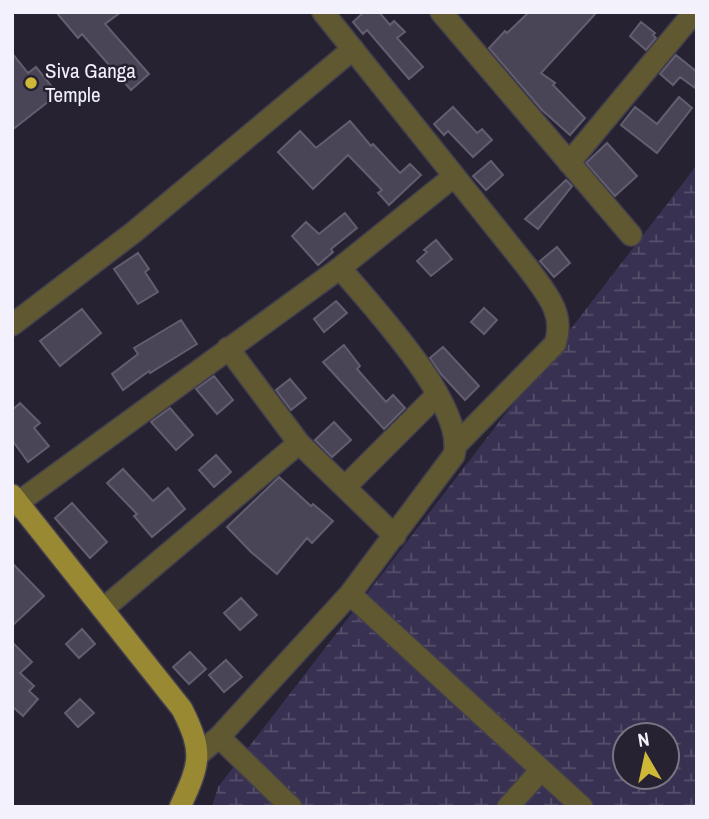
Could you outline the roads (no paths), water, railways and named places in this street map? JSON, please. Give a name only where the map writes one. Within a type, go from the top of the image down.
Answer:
[{"type":"main road","points":[[14,501],[182,709],[194,732],[199,754],[180,807]]},
{"type":"street","points":[[323,12],[528,268],[554,304],[559,319],[559,334],[555,344],[457,444]]},
{"type":"street","points":[[441,12],[631,235]]},
{"type":"street","points":[[569,163],[693,15]]},
{"type":"street","points":[[12,325],[134,232],[354,50]]},
{"type":"street","points":[[14,501],[340,268],[453,177]]},
{"type":"street","points":[[199,754],[219,737],[351,594],[454,455],[457,444],[453,426],[422,367],[340,268]]},
{"type":"street","points":[[229,348],[299,443],[395,536]]},
{"type":"street","points":[[345,487],[437,395]]},
{"type":"street","points":[[103,609],[299,443]]},
{"type":"street","points":[[351,594],[582,807]]},
{"type":"street","points":[[219,737],[291,807]]},
{"type":"street","points":[[508,807],[541,770]]},
{"type":"place","name":"Siva Ganga Temple","points":[[31,83]]}]
